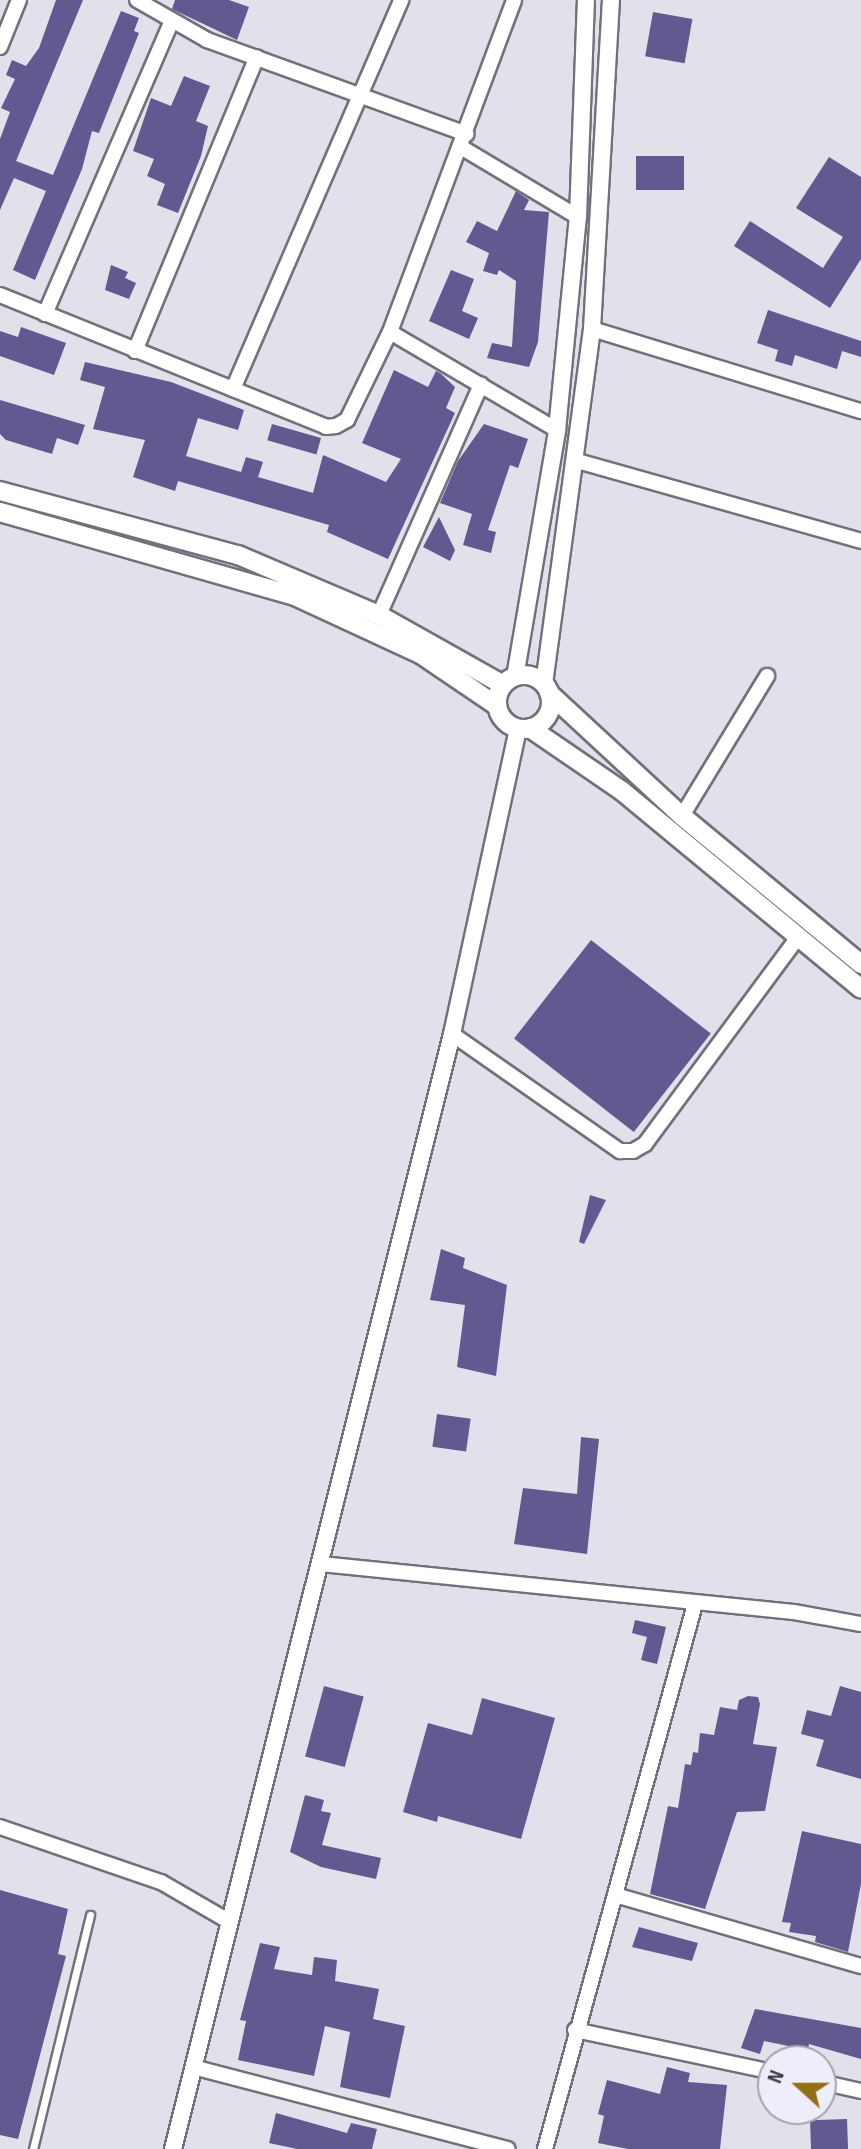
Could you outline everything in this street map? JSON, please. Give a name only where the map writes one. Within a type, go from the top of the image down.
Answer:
[{"type":"main road","points":[[0,491],[238,555],[379,615],[509,681]]},
{"type":"main road","points":[[0,512],[295,596],[422,655],[497,706],[501,716],[622,791],[861,989]]},
{"type":"main road","points":[[497,706],[509,681],[525,675],[546,688],[682,816],[861,964]]},
{"type":"main road","points":[[524,728],[545,719],[546,688]]},
{"type":"street","points":[[0,47],[19,0]]},
{"type":"street","points":[[137,0],[171,23],[360,94],[463,141],[578,217]]},
{"type":"street","points":[[233,389],[401,0]]},
{"type":"street","points":[[0,295],[326,427],[347,420],[390,332],[514,0]]},
{"type":"street","points":[[509,681],[557,430],[578,217],[586,0]]},
{"type":"street","points":[[546,688],[592,329],[611,0]]},
{"type":"street","points":[[45,314],[171,23]]},
{"type":"street","points":[[135,351],[257,57]]},
{"type":"street","points":[[592,329],[861,411]]},
{"type":"street","points":[[390,332],[557,430]]},
{"type":"street","points":[[379,615],[481,385]]},
{"type":"street","points":[[577,461],[861,541]]},
{"type":"street","points":[[682,816],[767,676]]},
{"type":"street","points":[[173,2149],[452,1034],[524,728]]},
{"type":"street","points":[[452,1034],[620,1151],[633,1151],[645,1144],[799,936]]},
{"type":"street","points":[[321,1564],[861,1624]]},
{"type":"street","points":[[545,2149],[575,2030],[695,1604]]},
{"type":"street","points":[[0,1827],[161,1882],[230,1922]]},
{"type":"street","points":[[615,1895],[861,1966]]},
{"type":"street","points":[[575,2030],[757,2069]]},
{"type":"street","points":[[193,2067],[507,2149]]},
{"type":"street","points":[[837,2086],[861,2091]]},
{"type":"lane","points":[[33,2149],[90,1915]]},
{"type":"building","points":[[56,0],[83,0],[16,161],[53,175],[121,11],[139,18],[134,31],[139,33],[99,133],[92,131],[82,169],[35,280],[13,270],[46,191],[14,178],[0,210],[0,139],[10,112],[1,108],[15,79],[6,75],[12,60],[26,66],[39,48]]},
{"type":"building","points":[[175,0],[229,0],[249,7],[237,40],[172,9]]},
{"type":"building","points":[[653,12],[692,19],[685,63],[645,56]]},
{"type":"building","points":[[184,76],[210,86],[196,121],[208,126],[201,156],[178,213],[157,205],[165,184],[147,176],[154,159],[133,151],[151,98],[171,106]]},
{"type":"building","points":[[636,156],[684,156],[684,190],[636,190]]},
{"type":"building","points":[[829,157],[861,177],[861,259],[830,308],[734,246],[750,221],[823,268],[843,237],[796,208]]},
{"type":"building","points":[[516,191],[529,200],[524,210],[549,212],[538,342],[529,367],[487,358],[492,343],[512,347],[516,281],[499,270],[497,275],[483,271],[489,253],[466,242],[477,221],[497,231]]},
{"type":"building","points":[[111,265],[128,272],[125,278],[136,283],[129,299],[105,290]]},
{"type":"building","points":[[451,270],[474,279],[462,311],[478,318],[469,339],[429,321]]},
{"type":"building","points":[[768,310],[861,341],[861,357],[842,351],[837,369],[795,355],[792,366],[775,361],[778,350],[757,343]]},
{"type":"building","points":[[21,327],[66,343],[54,375],[0,356],[0,331],[18,337]]},
{"type":"building","points":[[85,362],[171,382],[244,410],[238,430],[198,418],[186,456],[241,472],[246,457],[263,462],[258,477],[313,493],[323,455],[386,482],[401,459],[362,443],[394,370],[428,387],[436,371],[440,373],[455,387],[446,408],[455,413],[388,559],[327,532],[329,525],[178,481],[175,491],[133,477],[145,440],[93,429],[105,387],[80,380]]},
{"type":"building","points":[[0,400],[85,425],[78,445],[57,438],[52,454],[6,440],[0,434]]},
{"type":"building","points":[[272,424],[321,438],[316,454],[267,440]]},
{"type":"building","points":[[484,424],[528,439],[518,468],[510,465],[488,530],[496,532],[491,553],[463,545],[472,514],[440,503],[458,461]]},
{"type":"building","points":[[439,517],[455,550],[450,561],[423,547]]},
{"type":"building","points":[[591,940],[711,1034],[634,1132],[514,1039]]},
{"type":"building","points":[[590,1195],[606,1200],[584,1244],[579,1242]]},
{"type":"building","points":[[441,1249],[465,1258],[463,1268],[507,1285],[496,1376],[457,1367],[465,1305],[430,1300]]},
{"type":"building","points":[[437,1414],[471,1419],[466,1451],[432,1447]]},
{"type":"building","points":[[581,1437],[599,1439],[587,1554],[514,1544],[523,1488],[577,1494]]},
{"type":"building","points":[[635,1620],[666,1627],[657,1664],[641,1660],[647,1637],[632,1633]]},
{"type":"building","points":[[324,1686],[364,1697],[345,1767],[305,1757]]},
{"type":"building","points":[[840,1686],[861,1692],[861,1779],[816,1766],[824,1740],[801,1734],[807,1710],[831,1716]]},
{"type":"building","points":[[748,1696],[758,1697],[760,1704],[753,1744],[777,1747],[765,1811],[737,1812],[705,1909],[650,1894],[668,1806],[678,1808],[685,1764],[691,1765],[693,1752],[698,1753],[700,1733],[714,1735],[720,1707],[737,1710],[739,1700]]},
{"type":"building","points":[[482,1698],[555,1718],[521,1839],[438,1816],[437,1822],[403,1812],[428,1723],[472,1735]]},
{"type":"building","points":[[305,1795],[324,1800],[321,1811],[331,1813],[322,1845],[381,1858],[376,1879],[321,1867],[290,1852]]},
{"type":"building","points":[[802,1831],[861,1844],[861,1884],[848,1952],[815,1942],[816,1936],[789,1932],[791,1923],[782,1922]]},
{"type":"building","points":[[0,1890],[68,1909],[58,1954],[66,1956],[18,2139],[0,2135]]},
{"type":"building","points":[[639,1927],[698,1943],[692,1961],[632,1947]]},
{"type":"building","points":[[260,1943],[280,1947],[274,1969],[312,1975],[314,1957],[337,1960],[335,1981],[379,1989],[373,2019],[405,2026],[390,2098],[340,2087],[350,2032],[325,2026],[314,2076],[238,2060],[246,2021],[240,2020]]},
{"type":"building","points":[[755,2009],[861,2028],[861,2059],[837,2052],[837,2045],[784,2045],[764,2041],[763,2045],[757,2045],[757,2053],[741,2048]]},
{"type":"building","points":[[667,2067],[690,2073],[688,2082],[727,2085],[720,2149],[628,2149],[598,2143],[604,2116],[598,2114],[607,2080],[660,2094]]},
{"type":"building","points":[[276,2113],[347,2133],[351,2123],[377,2129],[372,2149],[297,2149],[269,2143]]},
{"type":"building","points":[[837,2119],[847,2119],[848,2149],[811,2149],[810,2125],[837,2125]]}]
